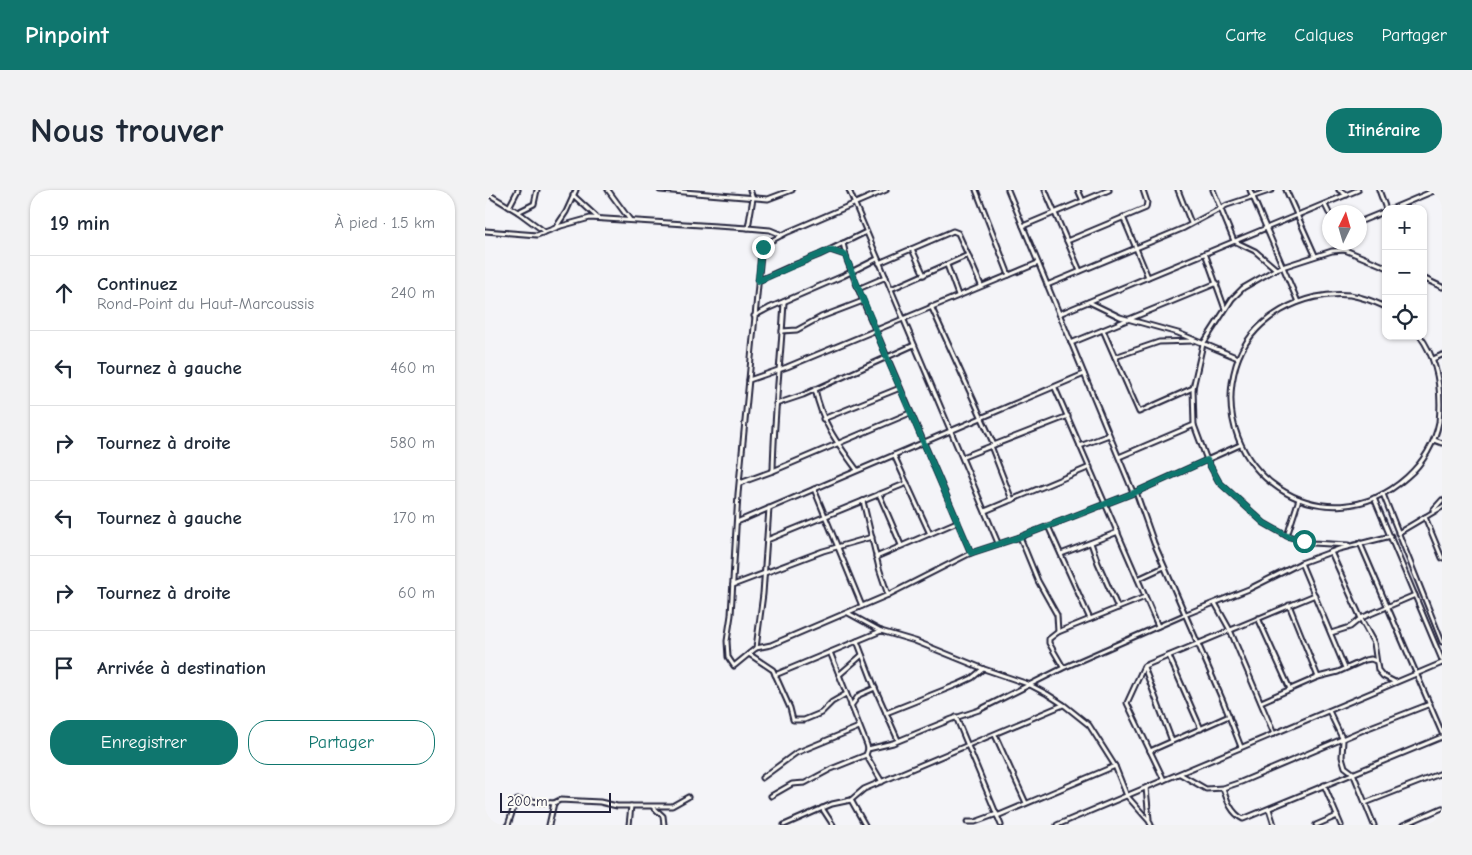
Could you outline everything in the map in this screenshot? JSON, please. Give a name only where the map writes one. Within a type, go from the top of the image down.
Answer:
[{"type":"street","points":[[509,207],[518,190]]},
{"type":"street","points":[[518,212],[534,204],[537,190]]},
{"type":"street","points":[[555,228],[566,212],[576,190]]},
{"type":"street","points":[[608,190],[631,221]]},
{"type":"street","points":[[659,190],[691,191],[768,199],[791,190]]},
{"type":"street","points":[[748,228],[753,198],[750,190]]},
{"type":"street","points":[[849,190],[998,543]]},
{"type":"street","points":[[886,190],[783,236],[763,247],[754,316],[727,641],[728,657],[734,666],[756,648],[771,645],[888,595],[971,553],[1020,537],[1135,492],[1240,445]]},
{"type":"street","points":[[976,190],[1009,274]]},
{"type":"street","points":[[1007,190],[1241,748]]},
{"type":"street","points":[[1045,190],[1080,271]]},
{"type":"street","points":[[1078,190],[1083,201]]},
{"type":"street","points":[[1023,226],[1109,190]]},
{"type":"street","points":[[1067,241],[1146,208],[1147,202],[1143,190]]},
{"type":"street","points":[[1178,190],[1191,223]]},
{"type":"street","points":[[1213,190],[1234,240],[1255,251],[1276,270]]},
{"type":"street","points":[[1250,190],[1298,302]]},
{"type":"street","points":[[1047,285],[1184,228],[1221,208],[1271,190]]},
{"type":"street","points":[[1286,190],[1315,255]]},
{"type":"street","points":[[1339,190],[1347,195]]},
{"type":"street","points":[[1325,205],[1358,190]]},
{"type":"street","points":[[1379,190],[1384,205]]},
{"type":"street","points":[[1400,205],[1436,190]]},
{"type":"street","points":[[485,192],[546,232]]},
{"type":"street","points":[[573,195],[599,218]]},
{"type":"street","points":[[486,198],[490,197]]},
{"type":"street","points":[[1059,314],[1234,240],[1322,206]]},
{"type":"street","points":[[1367,218],[1382,212]]},
{"type":"street","points":[[1123,217],[1149,277]]},
{"type":"street","points":[[485,230],[531,236],[580,220],[599,218],[770,230],[783,236]]},
{"type":"street","points":[[879,263],[956,231],[981,285]]},
{"type":"street","points":[[758,281],[830,250],[866,232]]},
{"type":"street","points":[[843,243],[851,272],[971,553]]},
{"type":"street","points":[[912,249],[924,275]]},
{"type":"street","points":[[830,250],[845,255]]},
{"type":"street","points":[[1352,545],[1313,542],[1287,536],[1264,523],[1219,482],[1207,460],[1194,425],[1193,388],[1203,344],[1232,299],[1243,288],[1276,270],[1315,255],[1332,251],[1345,250],[1382,265]]},
{"type":"street","points":[[1205,253],[1225,309]]},
{"type":"street","points":[[891,289],[947,266],[968,255]]},
{"type":"street","points":[[754,316],[851,272],[877,258]]},
{"type":"street","points":[[749,380],[780,370],[1037,263]]},
{"type":"street","points":[[947,266],[958,295]]},
{"type":"street","points":[[859,289],[886,277]]},
{"type":"street","points":[[1427,280],[1442,287]]},
{"type":"street","points":[[1071,343],[1217,283]]},
{"type":"street","points":[[1382,305],[1351,295],[1322,296],[1283,308],[1252,336],[1238,358],[1232,381],[1230,403],[1233,424],[1240,445],[1261,474],[1280,489],[1299,499],[1332,505],[1348,504],[1373,498],[1383,494],[1411,474],[1428,452],[1434,440],[1442,399],[1439,378],[1433,359],[1422,340]]},
{"type":"street","points":[[782,331],[797,330],[821,317],[863,301]]},
{"type":"street","points":[[773,471],[784,302]]},
{"type":"street","points":[[1088,302],[1127,319],[1151,325],[1238,358]]},
{"type":"street","points":[[931,306],[993,446],[1012,500]]},
{"type":"street","points":[[1103,330],[1139,412],[1193,388]]},
{"type":"street","points":[[1115,357],[1159,342],[1196,341]]},
{"type":"street","points":[[776,404],[803,395],[914,345]]},
{"type":"street","points":[[1433,359],[1442,355]]},
{"type":"street","points":[[737,522],[1055,388],[1084,374]]},
{"type":"street","points":[[823,419],[900,388]]},
{"type":"street","points":[[1055,388],[1158,626]]},
{"type":"street","points":[[815,389],[823,419],[837,444],[857,470]]},
{"type":"street","points":[[740,483],[910,413]]},
{"type":"street","points":[[963,457],[1068,416]]},
{"type":"street","points":[[1119,457],[1194,425]]},
{"type":"street","points":[[1080,446],[1109,434]]},
{"type":"street","points":[[1434,440],[1442,443]]},
{"type":"street","points":[[894,455],[930,534]]},
{"type":"street","points":[[985,511],[1090,467]]},
{"type":"street","points":[[767,540],[907,483]]},
{"type":"street","points":[[814,489],[862,606]]},
{"type":"street","points":[[879,494],[901,545]]},
{"type":"street","points":[[1383,494],[1442,642]]},
{"type":"street","points":[[1057,825],[1417,674],[1442,661],[1391,536],[1373,498]]},
{"type":"street","points":[[1287,536],[1299,499]]},
{"type":"street","points":[[1398,534],[1425,517],[1442,500]]},
{"type":"street","points":[[863,501],[876,556],[888,595]]},
{"type":"street","points":[[1431,512],[1442,507]]},
{"type":"street","points":[[756,648],[769,508]]},
{"type":"street","points":[[1425,517],[1442,558]]},
{"type":"street","points":[[876,556],[957,522]]},
{"type":"street","points":[[1048,526],[1090,619]]},
{"type":"street","points":[[1061,554],[1118,532]]},
{"type":"street","points":[[868,749],[898,740],[989,706],[1028,684],[1158,626],[1249,589],[1301,563],[1352,545],[1391,536]]},
{"type":"street","points":[[733,585],[837,546],[872,537]]},
{"type":"street","points":[[1020,537],[1038,580],[1057,615],[1058,632]]},
{"type":"street","points":[[1091,543],[1118,608]]},
{"type":"street","points":[[1223,788],[1228,804],[1243,819],[1442,735],[1361,543]]},
{"type":"street","points":[[1331,552],[1374,643],[1375,661],[1378,670],[1383,676],[1395,682]]},
{"type":"street","points":[[1301,563],[1345,668]]},
{"type":"street","points":[[1138,579],[1164,567]]},
{"type":"street","points":[[1164,780],[1127,703],[1144,666],[1315,595]]},
{"type":"street","points":[[1331,633],[1350,627],[1361,618],[1415,595]]},
{"type":"street","points":[[1063,668],[1049,643],[1049,639],[1058,632],[1145,596]]},
{"type":"street","points":[[1215,603],[1230,630],[1274,734]]},
{"type":"street","points":[[1289,606],[1317,678]]},
{"type":"street","points":[[848,612],[881,631],[915,641],[984,669],[1028,684],[1064,705],[1089,725],[1115,766],[1127,796],[1150,823]]},
{"type":"street","points":[[1259,618],[1290,689]]},
{"type":"street","points":[[775,675],[881,631]]},
{"type":"street","points":[[857,641],[898,740]]},
{"type":"street","points":[[771,796],[792,784],[805,783],[866,755],[868,749],[831,652]]},
{"type":"street","points":[[749,654],[773,670],[790,708],[793,720],[804,720],[821,713],[832,702],[846,694]]},
{"type":"street","points":[[839,675],[862,655]]},
{"type":"street","points":[[1169,656],[1201,729]]},
{"type":"street","points":[[1261,702],[1368,659],[1375,661]]},
{"type":"street","points":[[1144,666],[1172,741]]},
{"type":"street","points":[[886,713],[959,684],[972,678],[984,669]]},
{"type":"street","points":[[851,706],[859,695],[875,688]]},
{"type":"street","points":[[1180,773],[1206,789],[1223,788],[1430,704]]},
{"type":"street","points":[[784,825],[822,808],[851,800],[864,789],[1064,705]]},
{"type":"street","points":[[1329,711],[1343,740],[1343,761],[1345,767],[1353,773],[1374,825]]},
{"type":"street","points":[[1150,751],[1229,716]]},
{"type":"street","points":[[956,718],[1001,825]]},
{"type":"street","points":[[762,778],[796,753],[859,727]]},
{"type":"street","points":[[995,735],[1026,803]]},
{"type":"street","points":[[866,755],[882,782]]},
{"type":"street","points":[[967,822],[975,822],[997,815],[1115,766]]},
{"type":"street","points":[[1365,804],[1442,773]]},
{"type":"street","points":[[1324,785],[1341,825]]},
{"type":"street","points":[[1146,788],[1150,823]]},
{"type":"street","points":[[508,825],[518,800],[553,803],[560,800],[600,802],[617,806],[672,806],[688,797]]},
{"type":"street","points":[[851,800],[865,825]]},
{"type":"street","points":[[549,825],[553,803]]},
{"type":"street","points":[[629,825],[631,805]]},
{"type":"street","points":[[653,806],[663,816],[664,825]]},
{"type":"street","points":[[822,808],[833,825]]},
{"type":"street","points":[[1269,808],[1274,825]]},
{"type":"street","points":[[1403,825],[1442,808]]},
{"type":"street","points":[[1316,825],[1337,816]]},
{"type":"route","points":[[763,247],[758,281],[830,250],[845,255],[946,498],[971,553],[1020,537],[1136,492],[1207,460],[1219,482],[1264,523],[1287,536],[1304,541]]}]
